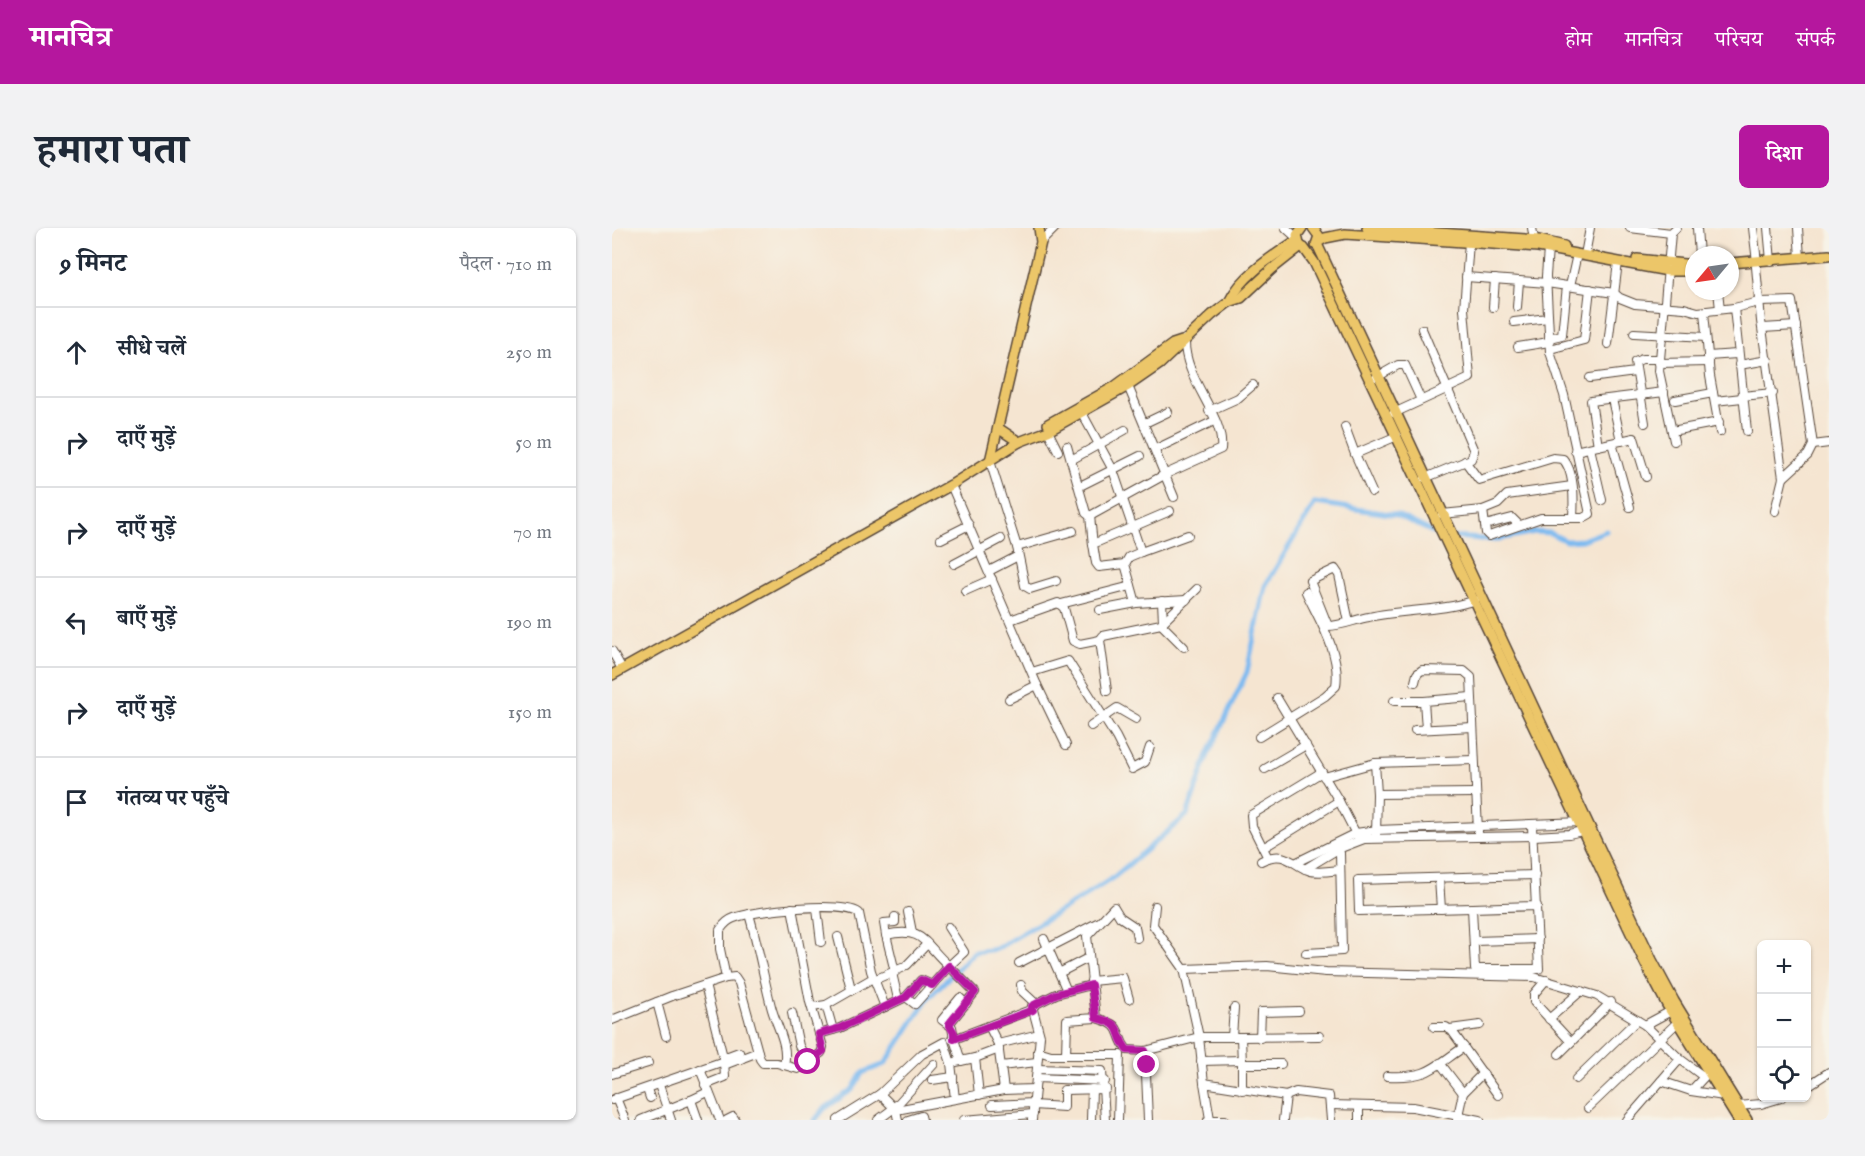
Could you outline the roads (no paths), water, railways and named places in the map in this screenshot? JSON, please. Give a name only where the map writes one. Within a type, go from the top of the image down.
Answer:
[{"type":"main road","points":[[990,461],[1041,242],[1039,228]]},
{"type":"main road","points":[[1302,228],[1300,243],[1314,262],[1475,600],[1681,1020],[1738,1120]]},
{"type":"main road","points":[[1313,228],[1318,234],[1317,243],[1377,377],[1585,826],[1645,963],[1671,1011],[1681,1020],[1747,1120]]},
{"type":"main road","points":[[1300,243],[1309,249],[1335,234],[1366,230],[1430,230],[1534,239],[1583,254],[1618,261],[1668,267],[1685,266]]},
{"type":"main road","points":[[1366,230],[1548,249],[1685,270]]},
{"type":"main road","points":[[1021,442],[1048,431],[1128,387],[1160,364],[1264,270],[1300,243]]},
{"type":"main road","points":[[1739,264],[1757,265],[1771,261],[1829,255]]},
{"type":"main road","points":[[1739,268],[1829,261]]},
{"type":"main road","points":[[612,675],[951,485],[1114,387],[1173,344],[1184,340]]},
{"type":"main road","points":[[998,428],[1021,442]]},
{"type":"street","points":[[1041,242],[1055,228]]},
{"type":"street","points":[[1286,228],[1300,243]]},
{"type":"street","points":[[1532,228],[1534,239]]},
{"type":"street","points":[[1550,343],[1562,335],[1568,286],[1583,254],[1590,228]]},
{"type":"street","points":[[1630,228],[1673,231],[1659,361],[1674,441]]},
{"type":"street","points":[[1697,228],[1698,246]]},
{"type":"street","points":[[1753,228],[1759,302],[1783,478],[1775,511]]},
{"type":"street","points":[[1768,228],[1771,261]]},
{"type":"street","points":[[1798,228],[1800,258]]},
{"type":"street","points":[[1394,413],[1468,380],[1471,376],[1464,309],[1469,242]]},
{"type":"street","points":[[1483,510],[1485,525],[1512,518],[1519,525],[1541,518],[1586,517],[1590,514],[1564,394],[1550,343],[1546,283],[1548,249]]},
{"type":"street","points":[[1608,344],[1618,261]]},
{"type":"street","points":[[1466,277],[1519,280],[1590,289],[1613,293],[1635,304],[1704,312],[1759,302],[1792,301],[1813,445],[1808,455],[1783,478]]},
{"type":"street","points":[[1493,307],[1495,279]]},
{"type":"street","points":[[1517,307],[1519,280]]},
{"type":"street","points":[[1518,347],[1584,340],[1590,289]]},
{"type":"street","points":[[1719,300],[1720,309]]},
{"type":"street","points":[[1734,308],[1738,365],[1747,431]]},
{"type":"street","points":[[1704,312],[1708,359],[1720,432]]},
{"type":"street","points":[[1514,322],[1548,318]]},
{"type":"street","points":[[1763,328],[1796,326]]},
{"type":"street","points":[[1422,329],[1474,451],[1474,456],[1465,461],[1425,478]]},
{"type":"street","points":[[1634,333],[1706,337]]},
{"type":"street","points":[[1090,516],[1166,474],[1221,449],[1214,421],[1188,367],[1184,340]]},
{"type":"street","points":[[1645,423],[1635,372],[1638,360],[1708,359],[1737,354]]},
{"type":"street","points":[[1738,365],[1768,360]]},
{"type":"street","points":[[1377,377],[1398,365],[1405,365],[1421,400]]},
{"type":"street","points":[[1590,378],[1635,372]]},
{"type":"street","points":[[1209,411],[1238,398],[1253,385]]},
{"type":"street","points":[[1128,387],[1156,448],[1174,497]]},
{"type":"street","points":[[1602,500],[1590,401],[1664,392]]},
{"type":"street","points":[[1675,400],[1773,393]]},
{"type":"street","points":[[1612,399],[1621,441]]},
{"type":"street","points":[[1144,423],[1168,412]]},
{"type":"street","points":[[1082,413],[1113,470],[1141,552]]},
{"type":"street","points":[[1156,448],[1214,421]]},
{"type":"street","points":[[1672,431],[1719,422]]},
{"type":"street","points":[[1345,427],[1372,492]]},
{"type":"street","points":[[1071,460],[1125,430]]},
{"type":"street","points":[[1048,431],[1058,451]]},
{"type":"street","points":[[1355,454],[1397,436]]},
{"type":"street","points":[[1575,450],[1635,440],[1646,477]]},
{"type":"street","points":[[1612,443],[1630,507]]},
{"type":"street","points":[[1813,445],[1829,443]]},
{"type":"street","points":[[1067,446],[1086,513],[1090,516],[1096,563],[1100,567],[1125,564]]},
{"type":"street","points":[[1080,486],[1140,456]]},
{"type":"street","points":[[1465,461],[1479,480],[1560,458],[1567,464],[1572,486],[1573,517]]},
{"type":"street","points":[[990,461],[1028,589],[1056,581]]},
{"type":"street","points":[[951,485],[1037,685],[1066,745]]},
{"type":"street","points":[[1442,514],[1483,510],[1498,504],[1507,495],[1572,486]]},
{"type":"street","points":[[1093,544],[1170,511]]},
{"type":"street","points":[[941,539],[969,525]]},
{"type":"street","points":[[1017,547],[1073,531]]},
{"type":"street","points":[[1136,603],[1125,564],[1129,557],[1188,535]]},
{"type":"street","points":[[954,564],[1001,539]]},
{"type":"street","points":[[965,591],[1018,556]]},
{"type":"street","points":[[1349,622],[1339,575],[1335,569],[1310,581],[1325,622],[1334,626],[1349,622],[1370,616],[1450,608],[1475,600]]},
{"type":"street","points":[[1010,620],[1131,586]]},
{"type":"street","points":[[1061,604],[1073,641],[1080,644],[1101,640],[1107,634],[1162,623],[1197,589]]},
{"type":"street","points":[[1259,737],[1334,689],[1337,679],[1329,640],[1306,592]]},
{"type":"street","points":[[1100,610],[1136,603],[1186,600]]},
{"type":"street","points":[[1162,601],[1162,623],[1184,647]]},
{"type":"street","points":[[1101,640],[1107,691]]},
{"type":"street","points":[[612,651],[622,669]]},
{"type":"street","points":[[1032,672],[1068,662],[1103,716],[1132,769],[1145,762],[1150,747]]},
{"type":"street","points":[[1415,682],[1417,674],[1422,670],[1464,671],[1471,677],[1478,832]]},
{"type":"street","points":[[1010,699],[1037,685]]},
{"type":"street","points":[[1394,701],[1471,697]]},
{"type":"street","points":[[1277,698],[1339,801],[1357,837]]},
{"type":"street","points":[[1424,701],[1426,729]]},
{"type":"street","points":[[1091,726],[1117,708],[1136,719]]},
{"type":"street","points":[[1415,730],[1473,727]]},
{"type":"street","points":[[1265,770],[1306,745]]},
{"type":"street","points":[[1340,870],[1314,871],[1305,869],[1297,862],[1287,858],[1264,859],[1263,848],[1252,826],[1251,815],[1323,774],[1375,763],[1474,760]]},
{"type":"street","points":[[1375,763],[1376,834]]},
{"type":"street","points":[[1377,794],[1475,793]]},
{"type":"street","points":[[1263,848],[1339,801]]},
{"type":"street","points":[[1472,908],[1475,969],[1539,969],[1532,826]]},
{"type":"street","points":[[1478,832],[1532,826],[1585,826]]},
{"type":"street","points":[[1297,862],[1357,837],[1376,834],[1478,832],[1534,836],[1585,826]]},
{"type":"street","points":[[1305,869],[1337,845]]},
{"type":"street","points":[[1306,953],[1342,951],[1340,870],[1337,845]]},
{"type":"street","points":[[1535,875],[1358,880],[1359,911],[1537,906]]},
{"type":"street","points":[[1439,879],[1441,909]]},
{"type":"street","points":[[1155,906],[1153,918],[1155,930],[1184,969],[1199,1037],[1210,1120],[1225,1120]]},
{"type":"street","points":[[1096,1018],[1087,936],[1114,907],[1120,917],[1135,927],[1137,938]]},
{"type":"street","points":[[612,1020],[705,985],[735,977],[739,983],[758,1053],[763,1063],[798,1069],[823,1051],[792,908]]},
{"type":"street","points":[[726,978],[720,949],[720,930],[733,918],[792,908],[854,910],[859,913],[873,979],[885,1007]]},
{"type":"street","points":[[817,909],[821,942]]},
{"type":"street","points":[[908,912],[912,932],[975,992],[949,1024],[954,1033],[961,1061]]},
{"type":"street","points":[[748,914],[760,950],[771,1007],[786,1050],[784,1065]]},
{"type":"street","points":[[895,917],[895,922],[884,924],[899,970],[902,998]]},
{"type":"street","points":[[1019,963],[1049,949],[1080,929],[1098,922]]},
{"type":"street","points":[[902,998],[915,1004],[932,985],[953,969],[964,952],[948,927]]},
{"type":"street","points":[[886,935],[912,932]]},
{"type":"street","points":[[838,937],[851,990]]},
{"type":"street","points":[[1044,939],[1067,991]]},
{"type":"street","points":[[1474,941],[1538,939]]},
{"type":"street","points":[[812,1007],[826,1005],[873,979],[899,970],[927,944]]},
{"type":"street","points":[[1059,973],[1088,958]]},
{"type":"street","points":[[1184,969],[1267,966],[1326,972],[1534,977],[1611,1002],[1645,1025],[1680,1059],[1704,1077],[1691,1091]]},
{"type":"street","points":[[838,1120],[880,1094],[922,1054],[944,1042],[989,1026],[1067,991],[1091,983],[1123,978],[1129,999]]},
{"type":"street","points":[[819,1034],[885,1007],[902,998],[921,980],[932,985]]},
{"type":"street","points":[[1546,980],[1533,999],[1571,1042]]},
{"type":"street","points":[[641,1120],[692,1100],[725,1077],[705,985]]},
{"type":"street","points":[[1021,985],[1022,991],[1034,1007],[1039,1034],[1033,1111]]},
{"type":"street","points":[[1549,1019],[1581,991]]},
{"type":"street","points":[[657,1002],[666,1036]]},
{"type":"street","points":[[1559,1054],[1611,1002]]},
{"type":"street","points":[[826,1005],[833,1030]]},
{"type":"street","points":[[1234,1008],[1242,1062],[1242,1090]]},
{"type":"street","points":[[1260,1038],[1260,1012],[1299,1011]]},
{"type":"street","points":[[1645,1025],[1671,1011]]},
{"type":"street","points":[[792,1013],[799,1046],[808,1062]]},
{"type":"street","points":[[1066,1055],[1067,1020],[1096,1018],[1107,1021],[1116,1028],[1127,1050],[1145,1051],[1199,1037],[1319,1036]]},
{"type":"street","points":[[1576,1079],[1637,1020]]},
{"type":"street","points":[[1588,1108],[1681,1020]]},
{"type":"street","points":[[1434,1027],[1450,1029],[1480,1025]]},
{"type":"street","points":[[989,1026],[999,1046],[1004,1090]]},
{"type":"street","points":[[1450,1029],[1498,1095]]},
{"type":"street","points":[[951,1063],[975,1059],[999,1046],[1039,1034]]},
{"type":"street","points":[[944,1042],[951,1063],[955,1099]]},
{"type":"street","points":[[1387,1076],[1413,1077],[1427,1073],[1464,1047]]},
{"type":"street","points":[[1038,1051],[1066,1055],[1120,1055],[1118,1120]]},
{"type":"street","points":[[1145,1051],[1148,1120]]},
{"type":"street","points":[[626,1120],[614,1099],[723,1061],[739,1052],[741,1059],[758,1053]]},
{"type":"street","points":[[975,1059],[980,1095]]},
{"type":"street","points":[[1627,1120],[1680,1059]]},
{"type":"street","points":[[1201,1061],[1281,1064]]},
{"type":"street","points":[[612,1074],[648,1063]]},
{"type":"street","points":[[1440,1063],[1463,1093]]},
{"type":"street","points":[[878,1120],[895,1109],[934,1064]]},
{"type":"street","points":[[1001,1066],[1037,1065],[1099,1070],[1104,1074],[1105,1120]]},
{"type":"street","points":[[700,1069],[720,1120]]},
{"type":"street","points":[[1811,1084],[1829,1072]]},
{"type":"street","points":[[1457,1118],[1463,1093],[1483,1073]]},
{"type":"street","points":[[932,1080],[953,1077]]},
{"type":"street","points":[[1036,1078],[1105,1085]]},
{"type":"street","points":[[1660,1081],[1691,1091],[1724,1096]]},
{"type":"street","points":[[1204,1083],[1286,1096],[1296,1092],[1329,1096],[1330,1120]]},
{"type":"street","points":[[659,1085],[670,1120]]},
{"type":"street","points":[[964,1120],[1064,1107],[1064,1090],[1092,1089],[1105,1085]]},
{"type":"street","points":[[647,1089],[650,1098]]},
{"type":"street","points":[[895,1109],[1004,1090],[1035,1089]]},
{"type":"street","points":[[1091,1120],[1092,1089]]},
{"type":"street","points":[[880,1094],[895,1109],[898,1120]]},
{"type":"street","points":[[1283,1120],[1286,1096]]},
{"type":"street","points":[[692,1100],[698,1120]]},
{"type":"street","points":[[1738,1106],[1768,1102]]},
{"type":"street","points":[[992,1105],[1033,1111]]},
{"type":"street","points":[[1331,1105],[1413,1107],[1457,1118],[1480,1120]]},
{"type":"street","points":[[1359,1106],[1359,1120]]},
{"type":"street","points":[[908,1120],[921,1116],[922,1120]]},
{"type":"street","points":[[727,1120],[734,1117],[735,1120]]},
{"type":"waterway","points":[[815,1120],[824,1109],[853,1089],[862,1073],[885,1064],[928,998],[974,952],[996,949],[1085,896],[1114,877],[1187,815],[1207,757],[1247,672],[1265,586],[1315,503],[1397,515],[1441,536]]},
{"type":"waterway","points":[[1456,537],[1494,540],[1535,532],[1550,533],[1566,541],[1582,540],[1606,531]]}]
